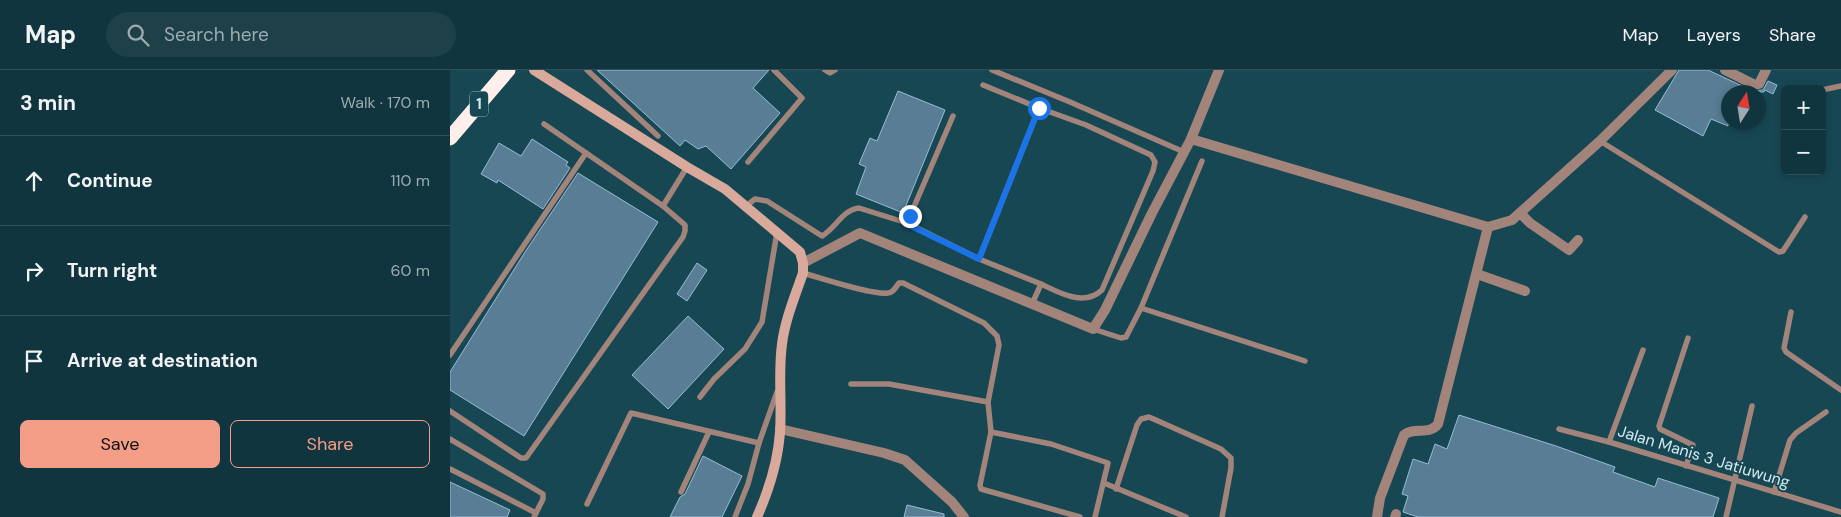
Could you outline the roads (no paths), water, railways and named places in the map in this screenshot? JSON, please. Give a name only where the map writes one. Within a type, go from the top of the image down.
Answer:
[{"type":"highway","name":"1","points":[[450,138],[508,70]]},
{"type":"street","points":[[534,70],[725,189],[800,252],[803,268],[782,342],[779,388],[780,429],[776,459],[757,517]]},
{"type":"street","points":[[803,268],[860,233],[1092,329],[1104,310],[1184,152],[1219,70]]},
{"type":"street","points":[[1190,139],[1488,228],[1512,220],[1600,141],[1672,70]]},
{"type":"street","points":[[1725,70],[1756,85],[1759,84],[1766,70]]},
{"type":"street","points":[[1520,213],[1530,224],[1569,250],[1578,240]]},
{"type":"street","points":[[1377,517],[1380,498],[1404,435],[1408,431],[1428,431],[1434,429],[1438,424],[1488,228]]},
{"type":"street","points":[[1476,274],[1525,291]]},
{"type":"street","points":[[780,429],[884,452],[905,460],[952,502],[964,517]]},
{"type":"lane","points":[[587,70],[658,136]]},
{"type":"lane","points":[[748,162],[802,98],[774,70]]},
{"type":"lane","points":[[825,70],[830,73],[835,70]]},
{"type":"lane","points":[[992,70],[1184,152]]},
{"type":"lane","points":[[746,206],[755,199],[767,201],[822,236],[828,233],[851,209],[859,208],[907,223],[979,259],[1066,296],[1095,297],[1102,290],[1153,171],[1155,162],[1151,155],[1086,125],[983,85]]},
{"type":"lane","points":[[1826,89],[1841,86]]},
{"type":"lane","points":[[979,259],[1039,108]]},
{"type":"lane","points":[[907,223],[953,116]]},
{"type":"lane","points":[[450,411],[521,458],[526,458],[683,237],[685,231],[685,225],[663,206],[544,124]]},
{"type":"lane","points":[[1600,141],[1779,252],[1783,251],[1805,217]]},
{"type":"lane","points":[[450,355],[586,153]]},
{"type":"lane","points":[[1092,329],[1123,338],[1126,337],[1141,308],[1202,161]]},
{"type":"lane","points":[[663,206],[688,167]]},
{"type":"lane","points":[[700,397],[714,379],[745,349],[762,322],[777,232]]},
{"type":"lane","points":[[803,268],[864,290],[888,293],[892,292],[899,283],[903,283],[984,323],[997,336],[999,345],[988,402],[991,432],[980,485],[981,489],[1080,517]]},
{"type":"lane","points":[[1032,304],[1041,284]]},
{"type":"lane","points":[[1141,308],[1305,360]]},
{"type":"lane","points":[[1791,312],[1784,348],[1786,352],[1841,390]]},
{"type":"lane","points":[[1686,466],[1693,445],[1660,429],[1659,426],[1688,338]]},
{"type":"lane","points":[[1609,442],[1643,350]]},
{"type":"lane","points":[[851,384],[889,384],[988,402]]},
{"type":"lane","points":[[735,517],[748,484],[759,444],[779,388]]},
{"type":"lane","points":[[1726,517],[1752,406]]},
{"type":"lane","points":[[1774,492],[1790,440],[1796,433],[1826,412]]},
{"type":"lane","points":[[587,504],[632,413],[759,444]]},
{"type":"lane","points":[[1116,490],[1137,424],[1141,419],[1149,417],[1221,449],[1231,458],[1231,468],[1222,517]]},
{"type":"lane","name":"Jalan Manis 3 Jatiuwung","points":[[1559,429],[1609,442],[1841,512]]},
{"type":"lane","points":[[681,492],[709,432]]},
{"type":"lane","points":[[991,432],[1051,444],[1106,462],[1108,466],[1095,517]]},
{"type":"lane","points":[[450,439],[542,494],[544,499],[535,515],[450,468]]},
{"type":"lane","points":[[1104,484],[1183,516]]}]
